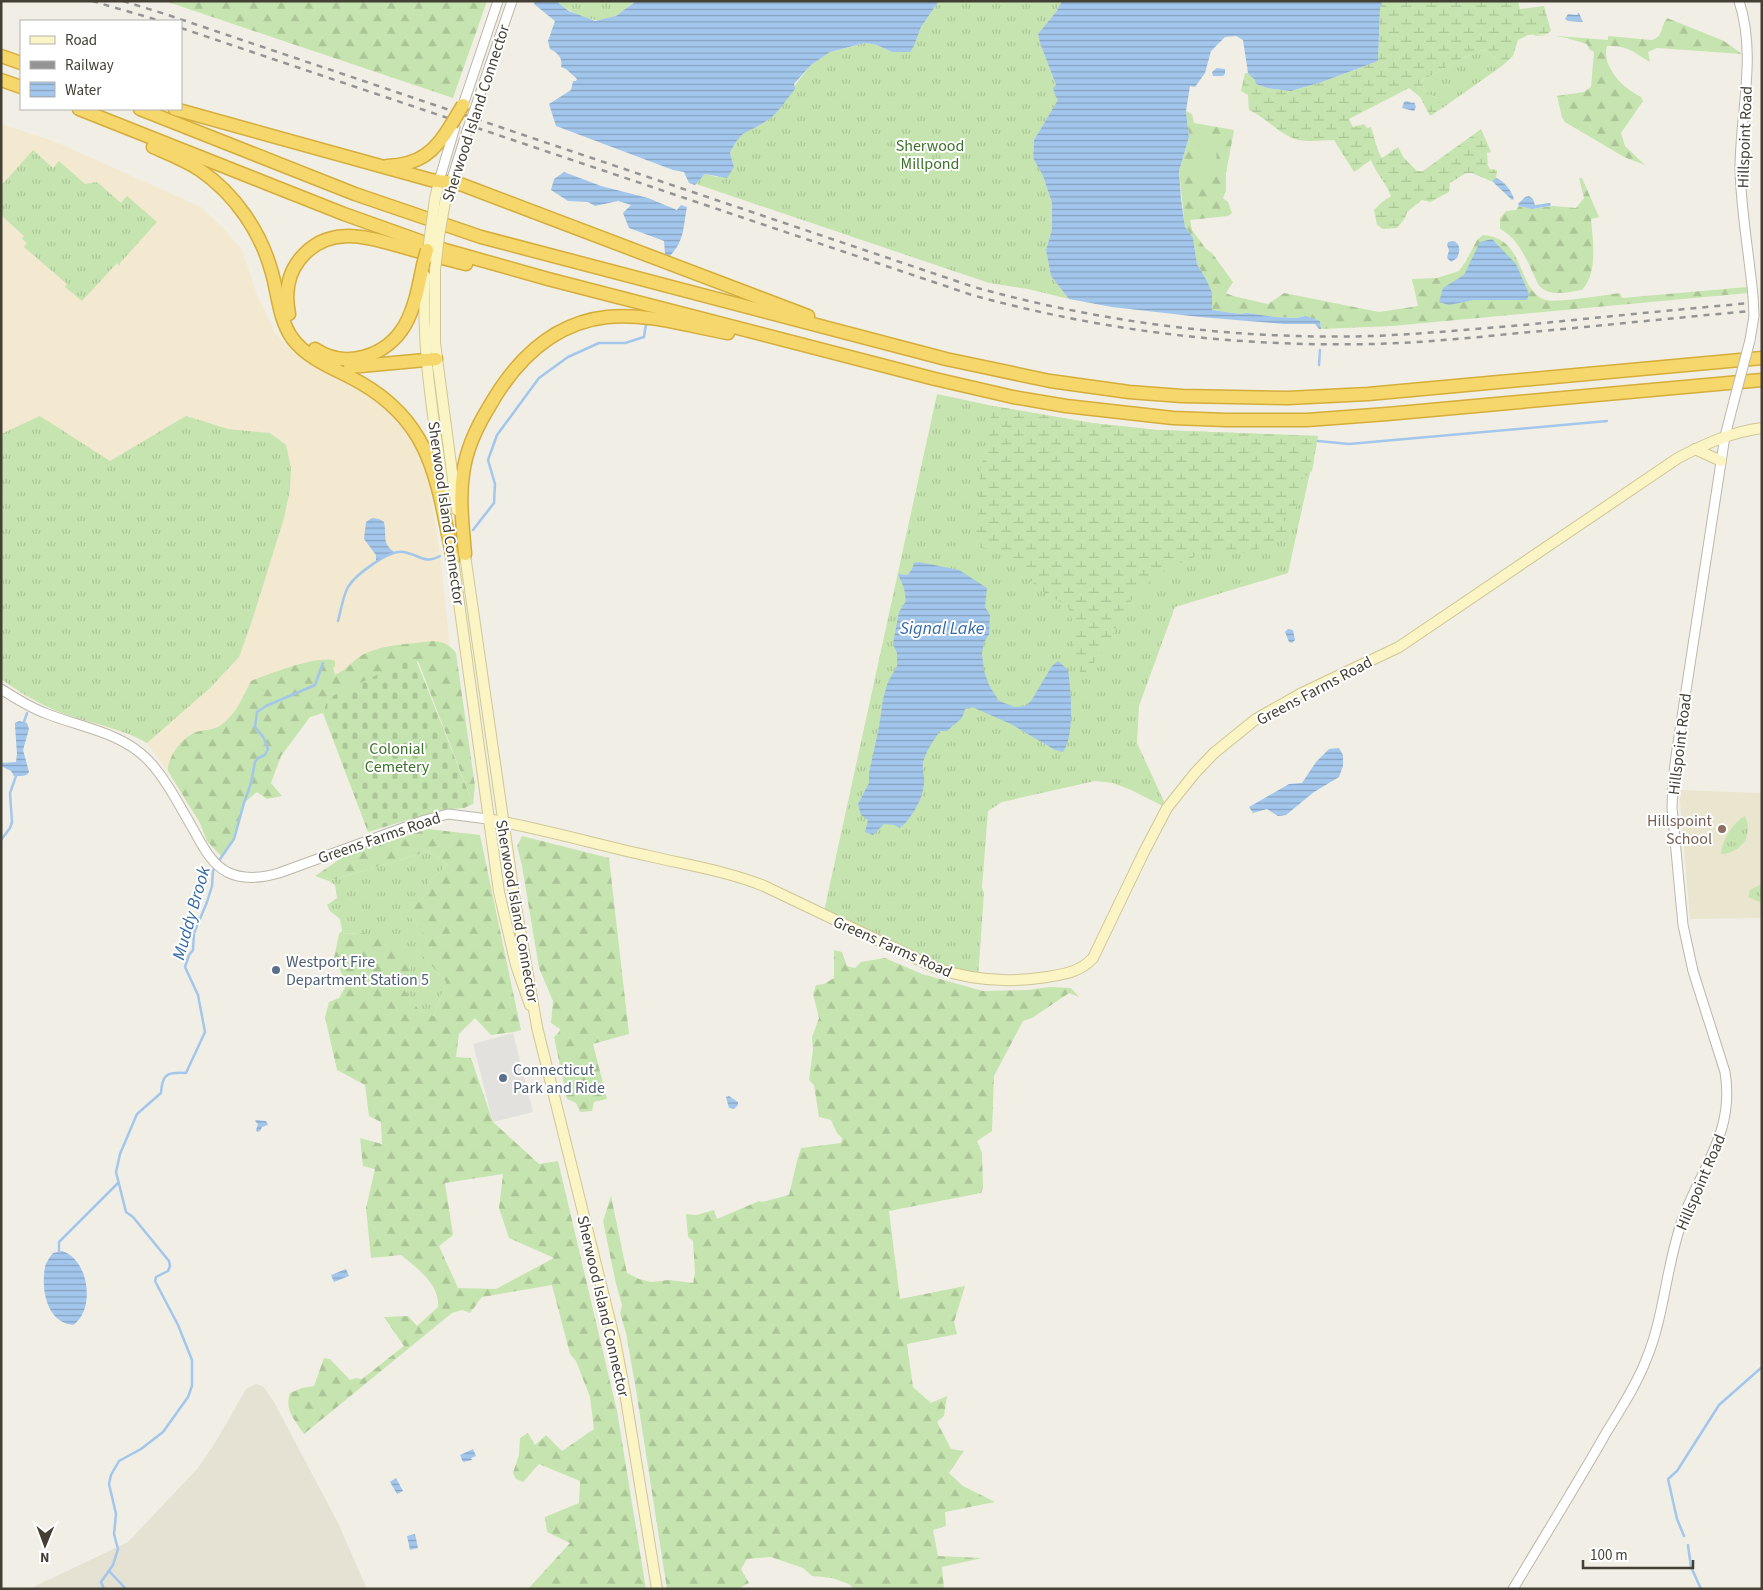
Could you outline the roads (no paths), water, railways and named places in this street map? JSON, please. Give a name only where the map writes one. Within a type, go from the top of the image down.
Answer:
[{"type":"highway","points":[[4,57],[20,62]]},
{"type":"highway","points":[[5,81],[20,87]]},
{"type":"highway","points":[[380,166],[405,164],[419,159],[437,146],[469,107]]},
{"type":"highway","points":[[70,110],[201,170],[224,191],[245,216],[261,242],[272,275],[284,323],[291,336],[307,353],[387,400],[402,414],[414,430],[425,449],[435,475],[459,557]]},
{"type":"highway","points":[[82,110],[377,226],[445,250],[548,279],[961,386],[1040,402],[1146,416],[1217,420],[1280,420],[1360,416],[1762,380]]},
{"type":"highway","points":[[143,110],[355,194],[481,237],[972,366],[1050,381],[1138,393],[1235,398],[1297,398],[1368,394],[1762,358]]},
{"type":"highway","points":[[179,110],[431,180],[445,181],[503,200],[771,303],[881,342]]},
{"type":"highway","points":[[427,250],[428,267],[405,325],[388,344],[374,354],[348,360],[325,355],[305,342],[291,322],[287,305],[287,290],[296,265],[308,250],[324,240],[342,236],[370,238],[474,266],[548,279]]},
{"type":"highway","points":[[459,557],[462,483],[466,456],[472,439],[491,404],[514,370],[529,352],[554,334],[586,320],[630,316],[663,320],[819,349]]},
{"type":"highway","points":[[320,361],[349,367],[431,359]]},
{"type":"main road","name":"Sherwood Island Connector","points":[[427,250],[445,181]]},
{"type":"main road","name":"Sherwood Island Connector","points":[[440,201],[439,236],[428,267],[424,318],[459,557],[514,895],[538,1027],[615,1341],[657,1589]]},
{"type":"main road","name":"Greens Farms Road","points":[[488,819],[555,832],[655,858],[738,876],[948,972],[999,981],[1031,979],[1069,973],[1080,969],[1093,958],[1167,808],[1214,753],[1256,719],[1300,694],[1399,647],[1651,475],[1695,449],[1725,436],[1762,428]]},
{"type":"main road","points":[[1695,449],[1721,461]]},
{"type":"main road","name":"Sherwood Island Connector","points":[[459,557],[488,819],[499,892],[507,934],[538,1027]]},
{"type":"street","name":"Sherwood Island Connector","points":[[445,181],[467,131],[469,107],[498,1]]},
{"type":"street","name":"Sherwood Island Connector","points":[[469,107],[512,1]]},
{"type":"street","name":"Hillspoint Road","points":[[1513,1589],[1602,1440],[1645,1363],[1655,1331],[1678,1232],[1686,1210],[1717,1145],[1726,1117],[1727,1086],[1725,1072],[1693,971],[1685,938],[1672,797],[1676,756],[1725,436],[1750,340],[1754,316],[1754,296],[1740,171],[1748,50],[1746,28],[1739,1]]},
{"type":"street","name":"Sherwood Island Connector","points":[[445,181],[453,126]]},
{"type":"street","name":"Greens Farms Road","points":[[1,689],[42,713],[113,737],[139,752],[162,777],[210,856],[222,868],[240,877],[270,875],[425,820],[448,814],[488,819]]},
{"type":"water","points":[[535,1],[556,1],[569,11],[595,21],[616,16],[636,1],[939,1],[921,27],[910,52],[892,52],[877,45],[866,43],[830,52],[811,65],[794,84],[795,89],[781,107],[765,122],[745,133],[738,140],[730,153],[734,167],[727,178],[705,174],[695,185],[689,183],[684,172],[673,170],[556,126],[549,104],[571,90],[573,81],[577,79],[561,67],[559,56],[550,49],[548,41],[555,21],[534,4]]},
{"type":"water","points":[[1062,1],[1382,1],[1378,61],[1322,82],[1291,91],[1267,88],[1256,84],[1255,80],[1248,73],[1243,40],[1236,36],[1225,37],[1211,51],[1205,73],[1195,87],[1190,86],[1186,111],[1189,137],[1179,171],[1181,199],[1185,227],[1193,238],[1197,264],[1212,293],[1212,310],[1275,317],[1296,318],[1306,316],[1320,321],[1321,329],[1315,324],[1284,324],[1200,317],[1112,307],[1069,299],[1051,276],[1046,250],[1052,229],[1052,203],[1043,176],[1033,158],[1034,140],[1058,100],[1053,88],[1056,85],[1038,34],[1056,12]]},
{"type":"water","points":[[1578,13],[1583,22],[1565,19],[1568,14],[1577,15]]},
{"type":"water","points":[[1217,68],[1225,69],[1223,76],[1213,76],[1212,72]]},
{"type":"water","points":[[1404,102],[1414,102],[1416,107],[1414,111],[1402,108]]},
{"type":"water","points":[[564,172],[601,186],[648,198],[677,210],[681,205],[687,207],[683,233],[675,250],[670,256],[665,254],[664,241],[629,228],[623,213],[631,205],[618,201],[595,206],[588,202],[568,201],[551,190],[554,179]]},
{"type":"water","points":[[1496,178],[1502,181],[1514,199],[1512,200],[1493,182]]},
{"type":"water","points":[[1529,196],[1533,199],[1535,205],[1550,203],[1551,205],[1532,209],[1519,206],[1518,204],[1525,197]]},
{"type":"water","points":[[1492,239],[1516,264],[1529,294],[1527,300],[1474,300],[1449,305],[1439,302],[1443,288],[1464,275],[1480,242]]},
{"type":"water","points":[[1453,241],[1459,246],[1459,251],[1457,258],[1451,262],[1447,258],[1449,250],[1447,245],[1448,242]]},
{"type":"water","points":[[372,518],[384,522],[386,543],[396,553],[385,556],[376,563],[376,555],[364,539],[366,522]]},
{"type":"water","name":"Signal Lake","points":[[919,562],[959,570],[987,588],[985,607],[990,615],[989,634],[984,643],[982,653],[984,671],[989,685],[999,701],[1015,707],[1025,706],[1031,701],[1052,666],[1058,661],[1068,670],[1071,724],[1067,744],[1063,752],[1055,750],[1011,724],[972,707],[965,709],[962,718],[947,731],[940,731],[928,750],[923,763],[924,781],[922,795],[909,819],[900,828],[884,824],[873,835],[865,832],[868,820],[861,815],[858,804],[869,783],[869,773],[883,699],[888,682],[897,666],[897,653],[893,644],[899,612],[906,601],[904,588],[898,574],[908,575],[914,563]]},
{"type":"water","points":[[1288,629],[1293,630],[1295,640],[1292,643],[1289,642],[1285,632]]},
{"type":"water","points":[[19,721],[27,723],[29,729],[23,750],[29,772],[25,775],[14,776],[11,771],[1,766],[1,763],[16,762],[15,723]]},
{"type":"water","points":[[1339,748],[1343,755],[1343,766],[1339,777],[1314,792],[1286,815],[1278,816],[1267,809],[1253,813],[1249,807],[1289,784],[1302,783],[1316,762],[1329,749]]},
{"type":"water","points":[[729,1096],[738,1102],[734,1109],[729,1108],[726,1097]]},
{"type":"water","points":[[256,1120],[266,1121],[268,1125],[262,1127],[257,1132],[258,1124]]},
{"type":"water","points":[[62,1251],[71,1256],[78,1264],[86,1285],[87,1297],[85,1308],[80,1318],[73,1325],[64,1323],[57,1318],[47,1303],[45,1294],[44,1276],[46,1265],[53,1253]]},
{"type":"water","points":[[346,1269],[349,1276],[334,1282],[331,1275]]},
{"type":"water","points":[[473,1449],[476,1456],[471,1458],[472,1460],[463,1462],[460,1455]]},
{"type":"water","points":[[396,1478],[403,1491],[397,1494],[390,1482]]},
{"type":"water","points":[[415,1534],[418,1548],[410,1550],[407,1536]]},
{"type":"waterway","name":"Muddy Brook","points":[[473,530],[494,503],[495,484],[488,460],[497,435],[539,378],[568,357],[599,343],[625,343],[644,337],[646,324]]},
{"type":"waterway","points":[[1319,365],[1320,350]]},
{"type":"waterway","points":[[1318,441],[1349,444],[1607,421]]},
{"type":"waterway","name":"Muddy Brook","points":[[338,621],[348,587],[373,564],[397,552],[409,553],[425,559],[440,556]]},
{"type":"waterway","name":"Muddy Brook","points":[[218,862],[234,839],[251,783],[255,762],[258,758],[265,755],[268,749],[264,738],[255,727],[257,712],[266,706],[315,685],[323,663]]},
{"type":"waterway","points":[[24,722],[27,713]]},
{"type":"waterway","points":[[1,840],[12,822],[10,793],[16,776]]},
{"type":"waterway","name":"Muddy Brook","points":[[104,1589],[101,1582],[113,1565],[118,1549],[114,1534],[116,1514],[109,1484],[111,1475],[119,1461],[141,1449],[163,1432],[188,1397],[192,1386],[192,1360],[178,1325],[155,1281],[156,1277],[168,1271],[169,1261],[133,1217],[126,1212],[116,1172],[120,1154],[137,1114],[161,1093],[164,1078],[174,1073],[186,1073],[205,1032],[198,995],[185,967],[193,950],[194,933],[207,902],[215,867]]},
{"type":"waterway","points":[[59,1252],[59,1242],[118,1183]]},
{"type":"waterway","points":[[1684,1536],[1677,1519],[1668,1479],[1677,1471],[1719,1405],[1762,1367]]},
{"type":"waterway","points":[[1688,1545],[1691,1567],[1701,1589]]},
{"type":"waterway","points":[[109,1571],[126,1589]]},
{"type":"railway","points":[[92,1],[158,20]]},
{"type":"railway","points":[[123,1],[974,287],[1072,310],[1122,319],[1221,332],[1322,337],[1429,333],[1762,302]]},
{"type":"railway","points":[[182,28],[972,295],[1021,308],[1120,327],[1170,334],[1270,343],[1371,344],[1408,343],[1762,310]]},
{"type":"place","name":"Hillspoint School","points":[[1722,829]]},
{"type":"place","name":"Westport Fire Department Station 5","points":[[276,970]]},
{"type":"place","name":"Connecticut Park and Ride","points":[[503,1078]]},
{"type":"park label","name":"Sherwood Millpond","points":[[930,154]]},
{"type":"park label","name":"Colonial Cemetery","points":[[397,757]]}]
